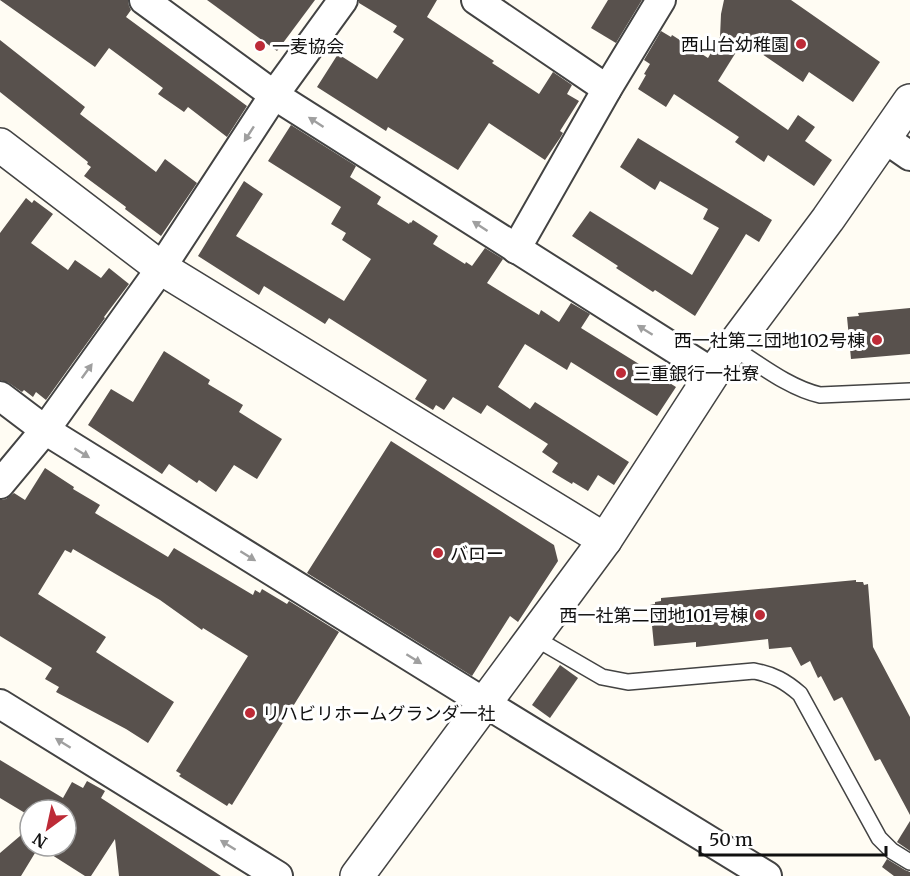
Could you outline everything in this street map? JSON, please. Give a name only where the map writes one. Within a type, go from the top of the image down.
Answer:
[{"type":"street","points":[[144,0],[274,95],[713,373]]},
{"type":"street","points":[[0,484],[45,430],[161,268],[274,95],[343,0]]},
{"type":"street","points":[[476,0],[607,89]]},
{"type":"street","points":[[516,249],[607,89],[661,0]]},
{"type":"street","points":[[357,876],[605,540],[732,347],[828,219],[897,147],[910,101]]},
{"type":"street","points":[[0,145],[161,268],[605,540]]},
{"type":"street","points":[[0,396],[45,430],[767,876]]},
{"type":"street","points":[[0,704],[278,876]]},
{"type":"lane","points":[[732,347],[806,392],[820,395],[910,391]]},
{"type":"lane","points":[[533,637],[602,677],[628,682],[754,671],[772,675],[787,683],[800,694],[879,838],[892,851],[910,862]]},
{"type":"building","points":[[0,0],[128,0],[131,10],[126,17],[247,106],[227,137],[188,107],[184,112],[158,94],[163,88],[109,48],[95,67]]},
{"type":"building","points":[[207,0],[315,0],[277,51]]},
{"type":"building","points":[[359,0],[437,0],[427,17],[539,94],[553,72],[572,85],[567,94],[579,101],[560,131],[563,133],[545,160],[489,123],[458,170],[388,127],[386,131],[317,87],[338,54],[377,79],[404,39],[393,32],[397,26],[359,3]]},
{"type":"building","points":[[608,0],[642,0],[616,43],[591,28]]},
{"type":"building","points":[[724,0],[791,0],[880,62],[853,102],[809,72],[803,82],[743,41],[718,81],[788,130],[798,115],[815,127],[805,141],[832,160],[814,186],[768,155],[764,162],[735,142],[739,137],[674,94],[666,107],[638,89],[650,64],[644,60],[661,31],[671,37],[672,35],[708,58],[720,37]]},
{"type":"building","points":[[0,40],[85,107],[80,114],[156,172],[165,159],[197,183],[161,236],[84,176],[91,167],[87,164],[88,162],[0,92]]},
{"type":"building","points":[[291,125],[356,166],[350,177],[381,197],[377,204],[409,224],[413,220],[438,236],[433,244],[472,266],[485,248],[503,259],[487,283],[539,315],[541,310],[559,322],[571,303],[590,314],[581,328],[676,387],[657,416],[571,362],[567,370],[525,344],[498,387],[530,409],[535,402],[629,462],[614,485],[598,475],[588,491],[552,472],[558,463],[542,452],[548,444],[487,405],[481,414],[453,397],[444,410],[436,405],[433,410],[415,399],[427,380],[329,318],[325,324],[264,286],[259,295],[198,256],[244,181],[263,194],[236,236],[344,301],[371,259],[342,240],[346,233],[331,224],[341,207],[268,161]]},
{"type":"building","points":[[638,138],[772,220],[759,242],[746,234],[695,316],[616,268],[618,266],[572,236],[590,211],[692,275],[719,228],[703,219],[708,209],[660,181],[655,190],[620,167]]},
{"type":"building","points":[[26,198],[32,203],[34,200],[53,214],[31,243],[68,270],[75,260],[101,278],[109,268],[129,284],[46,400],[36,392],[33,397],[24,390],[22,392],[0,380],[0,233]]},
{"type":"building","name":"西一社第二団地102号棟","points":[[910,308],[910,354],[851,359],[847,317],[859,316],[858,313]]},
{"type":"building","points":[[164,351],[210,380],[208,384],[243,405],[239,412],[282,439],[257,479],[234,465],[216,492],[199,480],[197,483],[169,464],[162,474],[88,425],[111,389],[133,402]]},
{"type":"building","name":"バロー","points":[[391,441],[554,545],[558,561],[518,622],[510,616],[472,676],[307,573]]},
{"type":"building","points":[[45,468],[100,505],[95,513],[168,557],[174,548],[253,595],[255,590],[260,593],[262,589],[287,604],[289,601],[339,632],[232,805],[229,803],[227,806],[179,776],[181,774],[176,771],[248,656],[203,628],[202,630],[160,600],[73,549],[71,553],[65,550],[38,594],[106,637],[96,652],[174,702],[148,743],[56,692],[59,687],[45,679],[52,668],[0,636],[0,500],[14,493],[25,500]]},
{"type":"building","points":[[856,580],[856,582],[863,582],[864,585],[868,584],[873,647],[910,717],[910,815],[880,759],[875,761],[842,697],[834,701],[821,676],[818,678],[810,661],[801,666],[791,647],[769,649],[768,639],[696,647],[696,642],[654,646],[650,605],[661,601],[661,598]]},
{"type":"building","points":[[560,665],[578,678],[550,718],[532,705]]},
{"type":"building","points":[[0,760],[63,798],[18,798],[18,809],[0,798]]},
{"type":"building","points":[[87,781],[105,791],[101,798],[221,876],[119,876],[115,839],[91,876],[85,876],[57,858],[78,858],[78,798],[63,798],[72,782],[83,788]]},
{"type":"building","points":[[910,821],[910,851],[897,842]]},
{"type":"building","points":[[18,838],[18,858],[32,858],[21,876],[0,876],[0,853]]},
{"type":"building","points":[[887,859],[910,872],[910,876],[894,876],[882,867]]},
{"type":"place","name":"西山台幼稚園","points":[[801,44]]},
{"type":"place","name":"一麦協会","points":[[260,46]]},
{"type":"place","name":"西一社第二団地102号棟","points":[[877,340]]},
{"type":"place","name":"三重銀行一社寮","points":[[621,373]]},
{"type":"place","name":"バロー","points":[[438,553]]},
{"type":"place","name":"西一社第二団地101号棟","points":[[760,615]]},
{"type":"place","name":"リハビリホームグランダ一社","points":[[250,713]]}]
